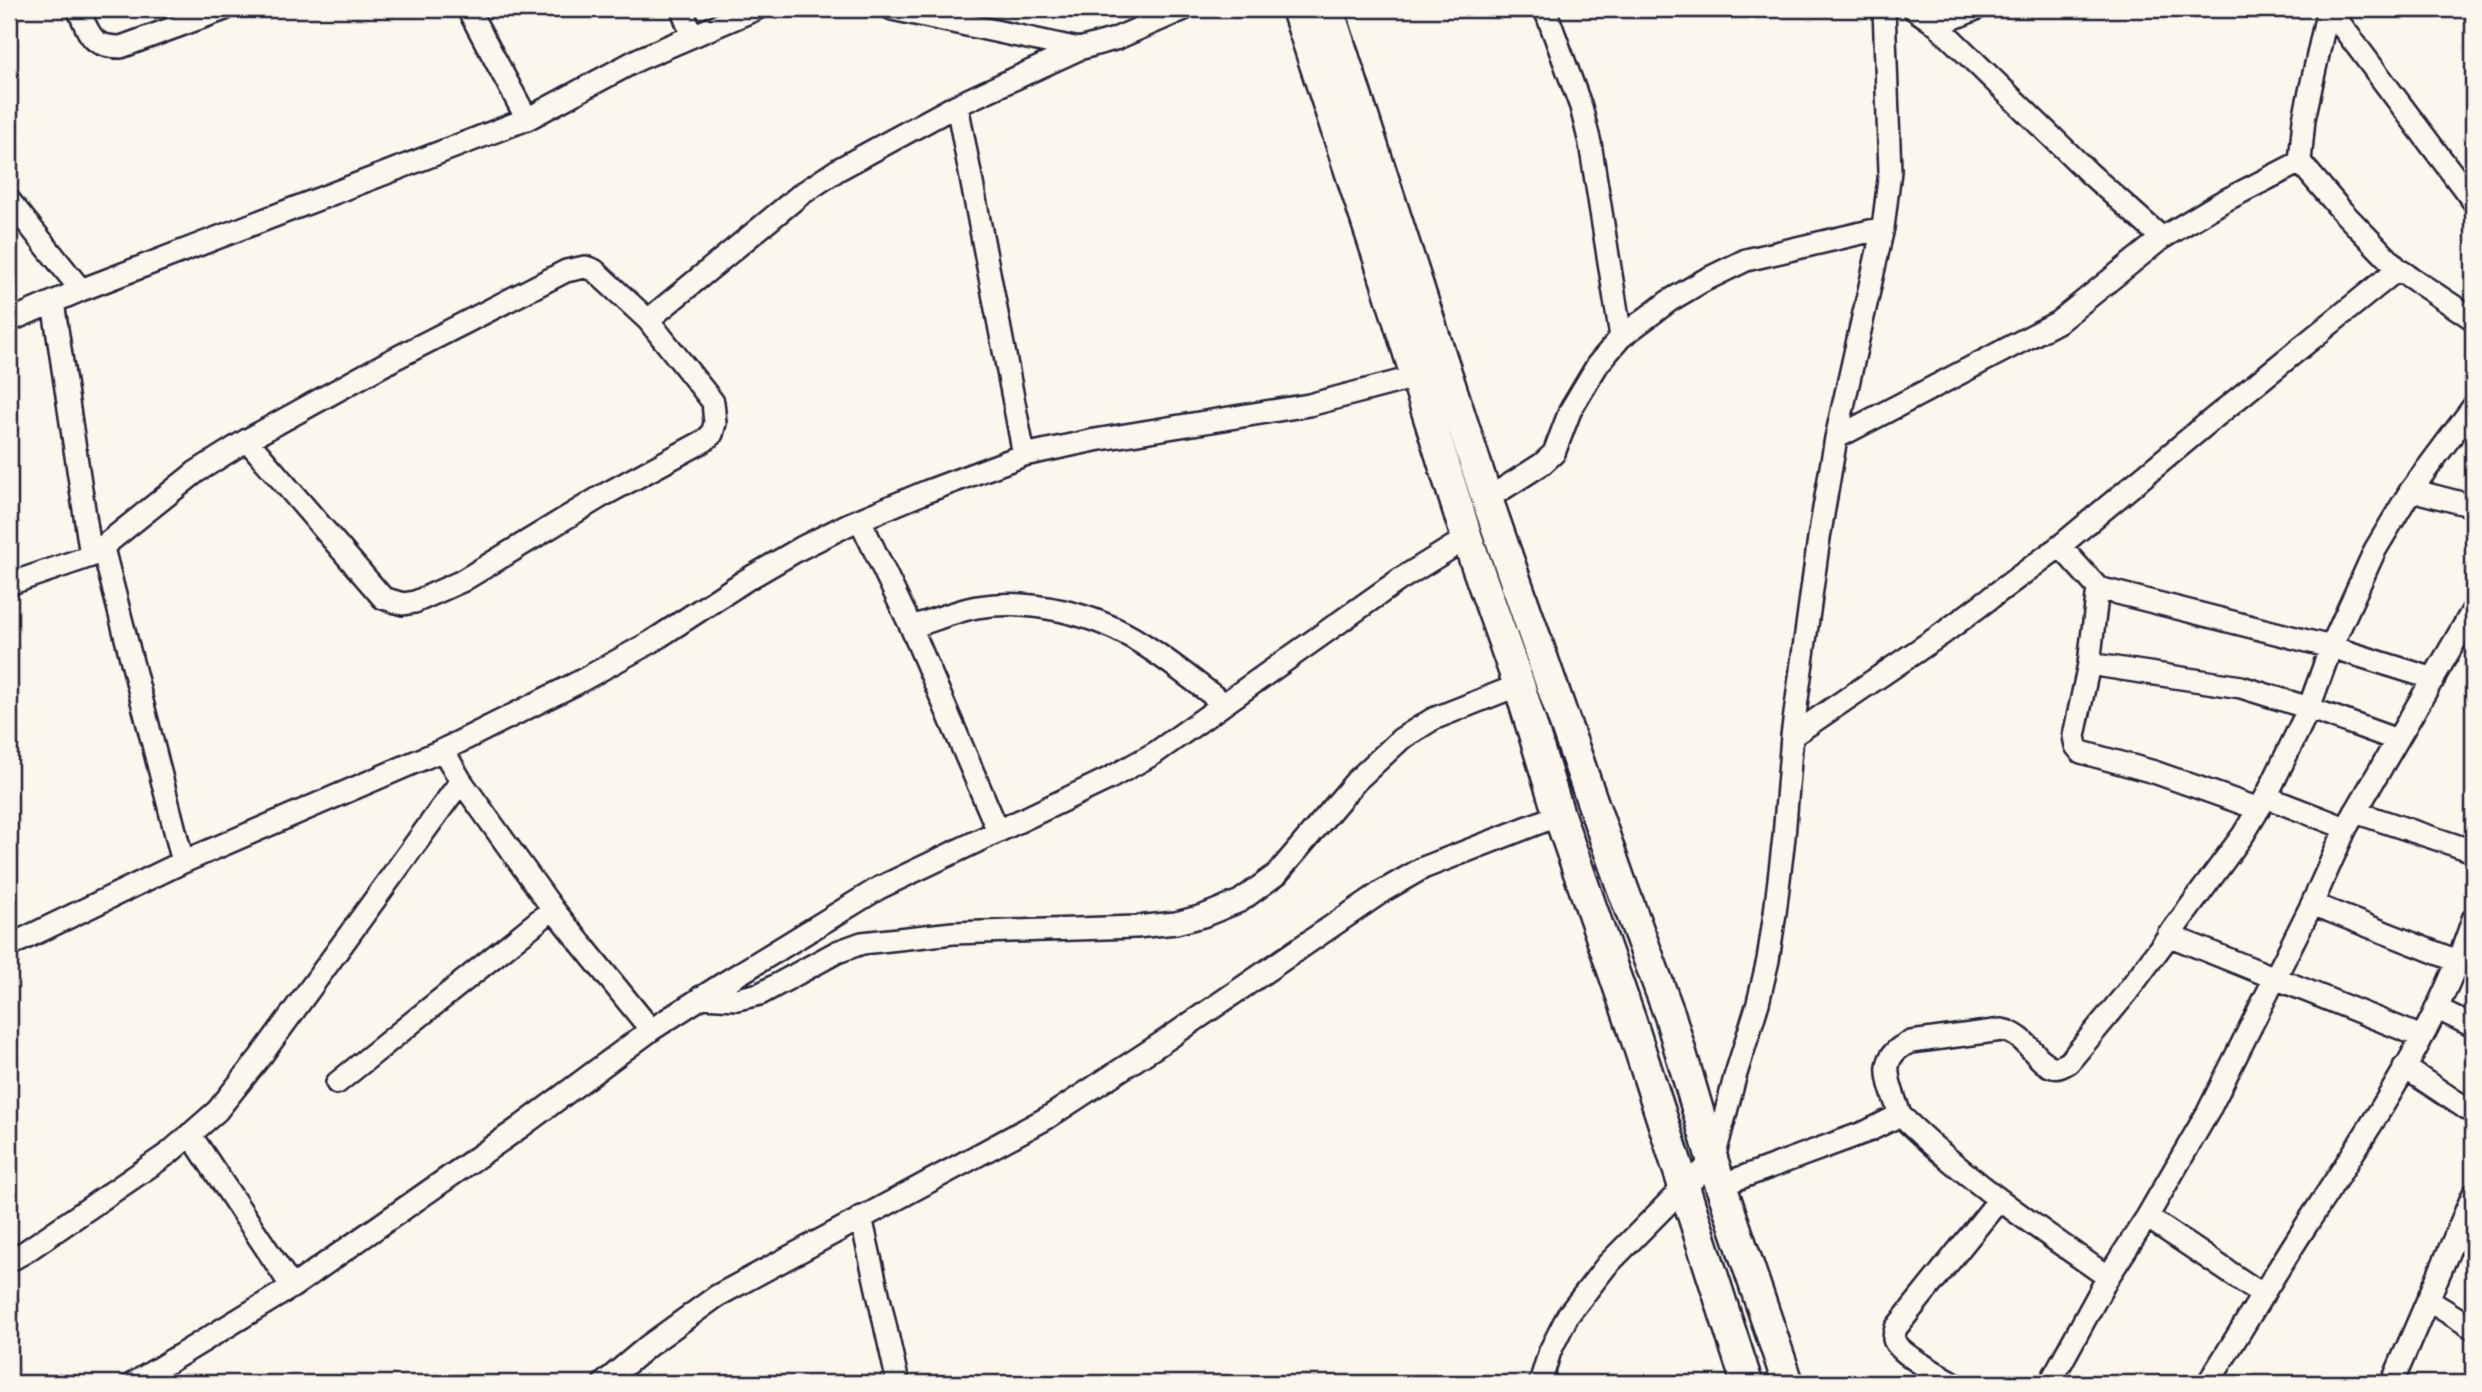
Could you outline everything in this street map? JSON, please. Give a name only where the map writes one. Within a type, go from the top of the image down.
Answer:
[{"type":"street","points":[[78,9],[91,38],[104,47],[121,47],[225,9]]},
{"type":"street","points":[[468,9],[527,119]]},
{"type":"street","points":[[682,9],[692,36]]},
{"type":"street","points":[[9,321],[81,290],[527,119],[639,59],[756,9]]},
{"type":"street","points":[[892,9],[950,16],[1079,49]]},
{"type":"street","points":[[648,320],[800,195],[839,169],[957,105],[1079,49],[1115,39],[1184,9]]},
{"type":"street","points":[[1297,9],[1467,538],[1521,692],[1559,815],[1630,1022],[1747,1383]]},
{"type":"street","points":[[1328,9],[1487,499],[1670,1016],[1717,1173],[1788,1383]]},
{"type":"street","points":[[1545,9],[1581,107],[1590,143],[1621,338]]},
{"type":"street","points":[[1717,1173],[1768,960],[1784,837],[1792,736],[1819,538],[1836,438],[1883,228],[1891,171],[1884,9]]},
{"type":"street","points":[[1914,9],[1937,25],[2089,173],[2162,238]]},
{"type":"street","points":[[1937,25],[1976,9]]},
{"type":"street","points":[[2328,9],[2304,119],[2300,162],[2341,211],[2398,269],[2473,319]]},
{"type":"street","points":[[2328,9],[2473,201]]},
{"type":"street","points":[[957,105],[1024,455]]},
{"type":"street","points":[[1836,438],[2058,321],[2162,238],[2220,203],[2300,162]]},
{"type":"street","points":[[9,200],[81,290]]},
{"type":"street","points":[[1487,499],[1533,470],[1554,453],[1584,386],[1598,364],[1621,338],[1669,301],[1746,260],[1883,228]]},
{"type":"street","points":[[9,584],[97,552],[196,471],[247,440],[391,360],[566,271],[585,267],[594,270],[648,320],[713,402],[715,423],[712,434],[704,442],[591,503],[492,565],[462,582],[415,602],[403,604],[383,598],[247,440]]},
{"type":"street","points":[[1792,736],[1942,634],[2060,546],[2215,416],[2398,269]]},
{"type":"street","points":[[53,302],[97,552],[183,862]]},
{"type":"street","points":[[9,946],[183,862],[443,750],[651,642],[801,548],[928,491],[1024,455],[1146,431],[1309,405],[1416,377]]},
{"type":"street","points":[[2108,1277],[1998,1201],[1900,1115],[1886,1068],[1889,1056],[1897,1047],[1911,1042],[2002,1030],[2015,1033],[2052,1067],[2060,1067],[2069,1062],[2125,995],[2227,859],[2262,803],[2309,708],[2331,647],[2375,550],[2411,490],[2473,407]]},
{"type":"street","points":[[2411,490],[2473,506]]},
{"type":"street","points":[[860,520],[911,628],[998,831]]},
{"type":"street","points":[[134,1383],[292,1287],[701,997],[879,888],[1110,778],[1155,753],[1399,580],[1467,538]]},
{"type":"street","points":[[2060,546],[2098,588],[2331,647],[2434,679]]},
{"type":"street","points":[[2098,588],[2089,663],[2074,736],[2076,746],[2081,752],[2262,803],[2351,820],[2473,851]]},
{"type":"street","points":[[911,628],[974,607],[1000,604],[1043,607],[1076,614],[1139,642],[1223,703]]},
{"type":"street","points":[[2050,1383],[2108,1277],[2147,1217],[2208,1112],[2312,905],[2351,820],[2473,610]]},
{"type":"street","points":[[2089,663],[2230,685],[2309,708],[2397,740]]},
{"type":"street","points":[[701,997],[737,999],[760,994],[837,952],[862,943],[953,933],[1136,927],[1176,923],[1203,916],[1240,901],[1277,874],[1356,781],[1401,739],[1433,719],[1521,692],[1553,687]]},
{"type":"street","points":[[443,750],[461,781],[553,909],[651,1030]]},
{"type":"street","points":[[9,1261],[128,1181],[217,1111],[261,1056],[461,781]]},
{"type":"street","points":[[604,1383],[648,1346],[717,1296],[1047,1118],[1383,891],[1423,869],[1559,815]]},
{"type":"street","points":[[2312,905],[2457,961]]},
{"type":"street","points":[[337,1083],[553,909]]},
{"type":"street","points":[[2208,1383],[2346,1164],[2422,1037],[2473,923]]},
{"type":"street","points":[[2168,935],[2422,1037]]},
{"type":"street","points":[[2436,1008],[2473,1026]]},
{"type":"street","points":[[2404,1067],[2473,1112]]},
{"type":"street","points":[[1540,1383],[1550,1351],[1568,1315],[1607,1265],[1683,1188],[1717,1173],[1868,1131],[1900,1115]]},
{"type":"street","points":[[190,1134],[292,1287]]},
{"type":"street","points":[[2392,1383],[2473,1195]]},
{"type":"street","points":[[1954,1383],[1902,1351],[1895,1342],[1896,1328],[1998,1201]]},
{"type":"street","points":[[861,1217],[898,1383]]},
{"type":"street","points":[[2147,1217],[2263,1295]]},
{"type":"street","points":[[2428,1300],[2473,1328]]}]
